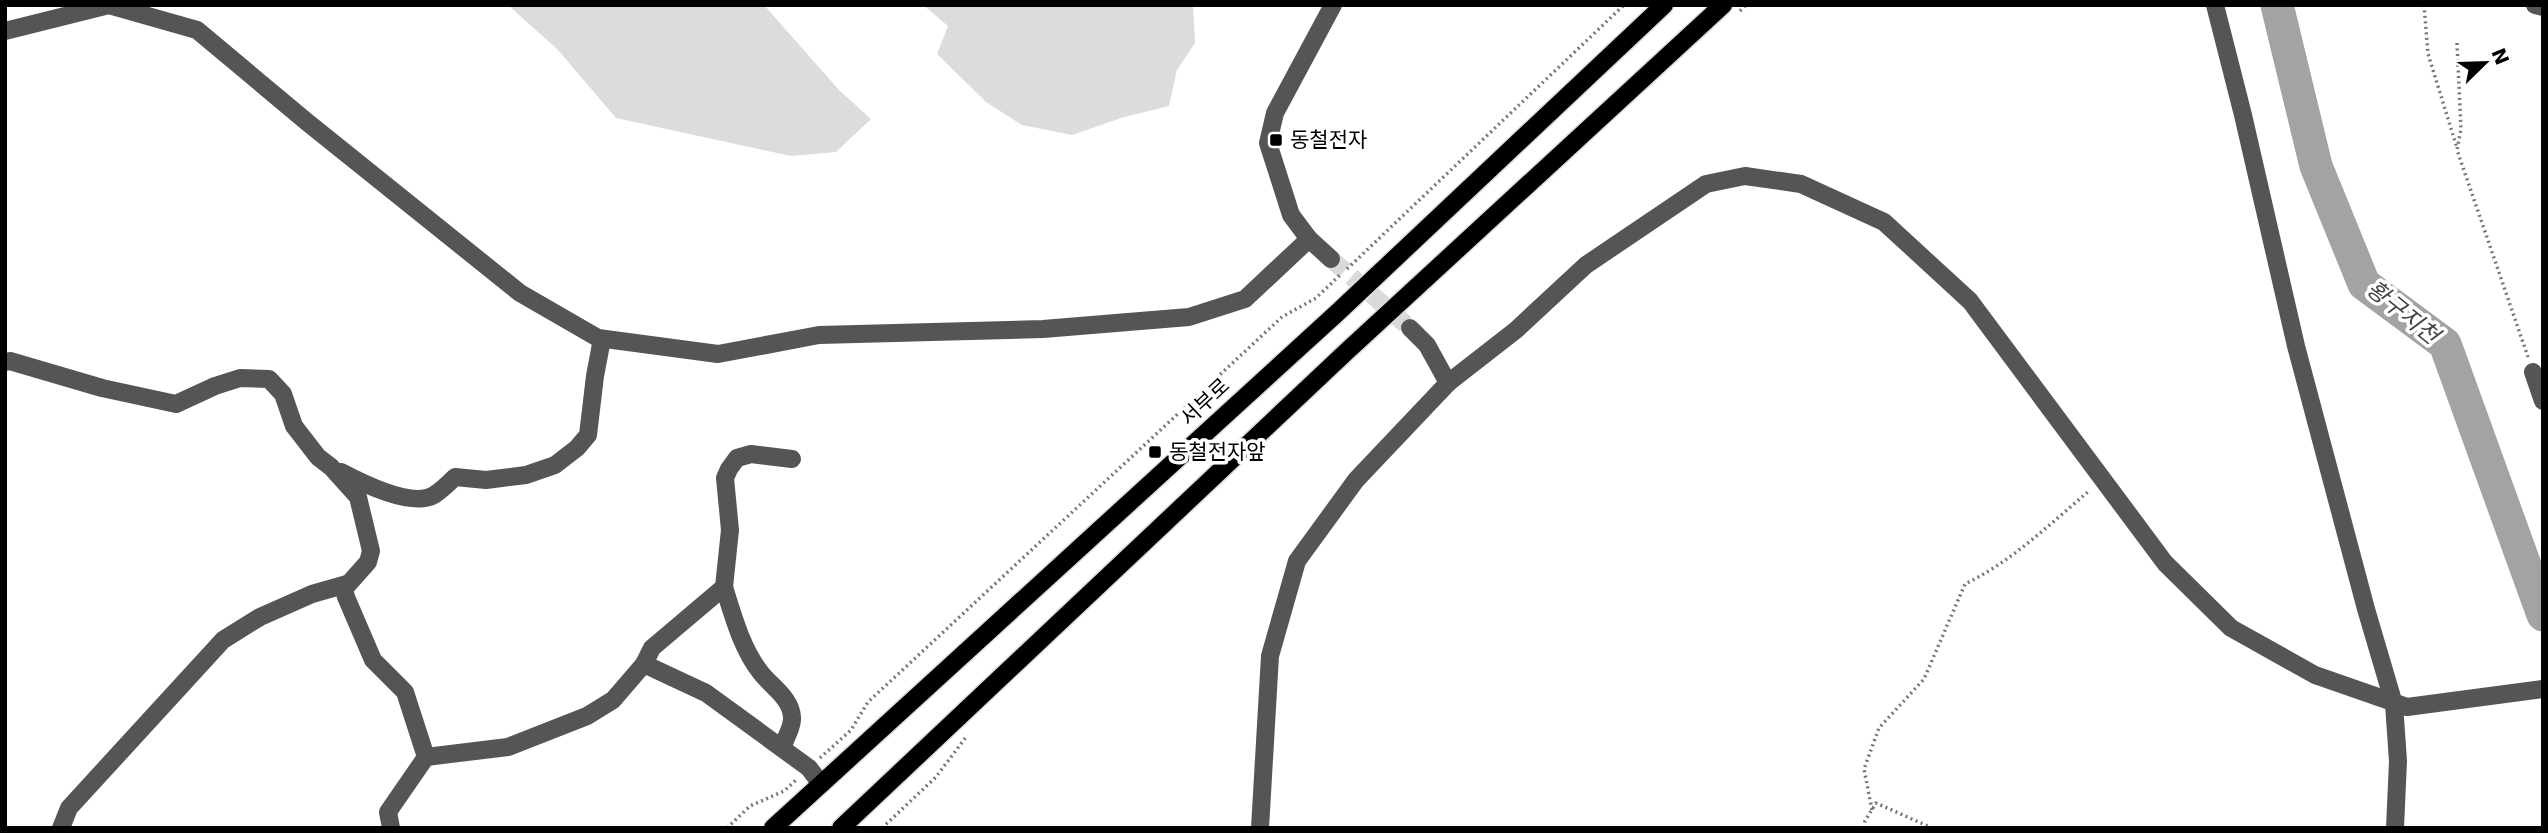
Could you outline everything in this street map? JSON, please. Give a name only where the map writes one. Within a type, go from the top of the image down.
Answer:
[{"type":"main road","name":"서부로","points":[[773,828],[1326,322],[1664,5]]},
{"type":"main road","points":[[841,828],[1336,362],[1729,10]]},
{"type":"street","points":[[5,31],[108,5],[197,30],[520,293],[602,339],[718,354],[819,335],[1043,329],[1189,317],[1245,299],[1309,239]]},
{"type":"street","points":[[1331,259],[1309,239],[1291,215],[1268,143],[1275,113],[1333,5]]},
{"type":"street","points":[[2215,5],[2296,346],[2366,609],[2401,706],[2395,828]]},
{"type":"street","points":[[2535,5],[2543,7]]},
{"type":"street","points":[[1260,828],[1269,656],[1297,561],[1356,480],[1448,383],[1516,330],[1586,265],[1706,184],[1745,176],[1801,184],[1884,222],[1970,301],[2165,563],[2231,628],[2315,675],[2401,706],[2543,689]]},
{"type":"street","points":[[1410,328],[1427,345],[1448,383]]},
{"type":"street","points":[[331,467],[362,482],[408,498],[432,496],[455,477],[486,480],[526,475],[555,465],[577,448],[588,435],[594,376],[602,339]]},
{"type":"street","points":[[5,362],[10,360],[102,387],[176,404],[240,377],[269,379],[283,394],[294,426],[318,457],[331,467],[358,497],[371,551],[368,562],[344,589],[346,597],[373,660],[405,692],[426,757]]},
{"type":"street","points":[[2533,372],[2543,401]]},
{"type":"street","points":[[782,748],[793,718],[790,709],[783,696],[759,671],[736,627],[724,587],[730,530],[725,478],[737,458],[751,454],[792,459]]},
{"type":"street","points":[[61,828],[69,808],[223,640],[260,617],[312,594],[347,584]]},
{"type":"street","points":[[391,828],[388,812],[426,757],[508,747],[587,716],[613,700],[644,664],[652,649],[724,587]]},
{"type":"street","points":[[644,664],[706,693],[809,768],[821,784]]},
{"type":"path","points":[[727,828],[750,807],[784,791],[851,730],[868,702],[1282,317],[1316,298],[1624,5]]},
{"type":"path","points":[[1729,10],[1746,5]]},
{"type":"path","points":[[2424,5],[2428,54],[2533,372]]},
{"type":"path","points":[[2457,43],[2461,129],[2458,150]]},
{"type":"path","points":[[1872,810],[1864,769],[1879,728],[1924,679],[1965,584],[1987,574],[2103,480]]},
{"type":"path","points":[[882,828],[936,776],[969,733]]},
{"type":"path","points":[[1864,828],[1865,821],[1876,803],[1932,828]]},
{"type":"shaded area","points":[[508,5],[764,5],[839,90],[871,119],[836,152],[791,156],[616,118],[558,50]]},
{"type":"shaded area","points":[[923,5],[1193,5],[1195,43],[1177,70],[1169,106],[1124,117],[1072,135],[1022,125],[986,102],[937,54],[948,26]]},
{"type":"waterway","name":"황구지천","points":[[2277,5],[2316,166],[2364,284],[2445,344],[2543,615]]},
{"type":"tunnel","points":[[1331,259],[1410,328]]},
{"type":"place","name":"동철전자","points":[[1276,140]]},
{"type":"place","name":"동철전자앞","points":[[1155,452]]}]
